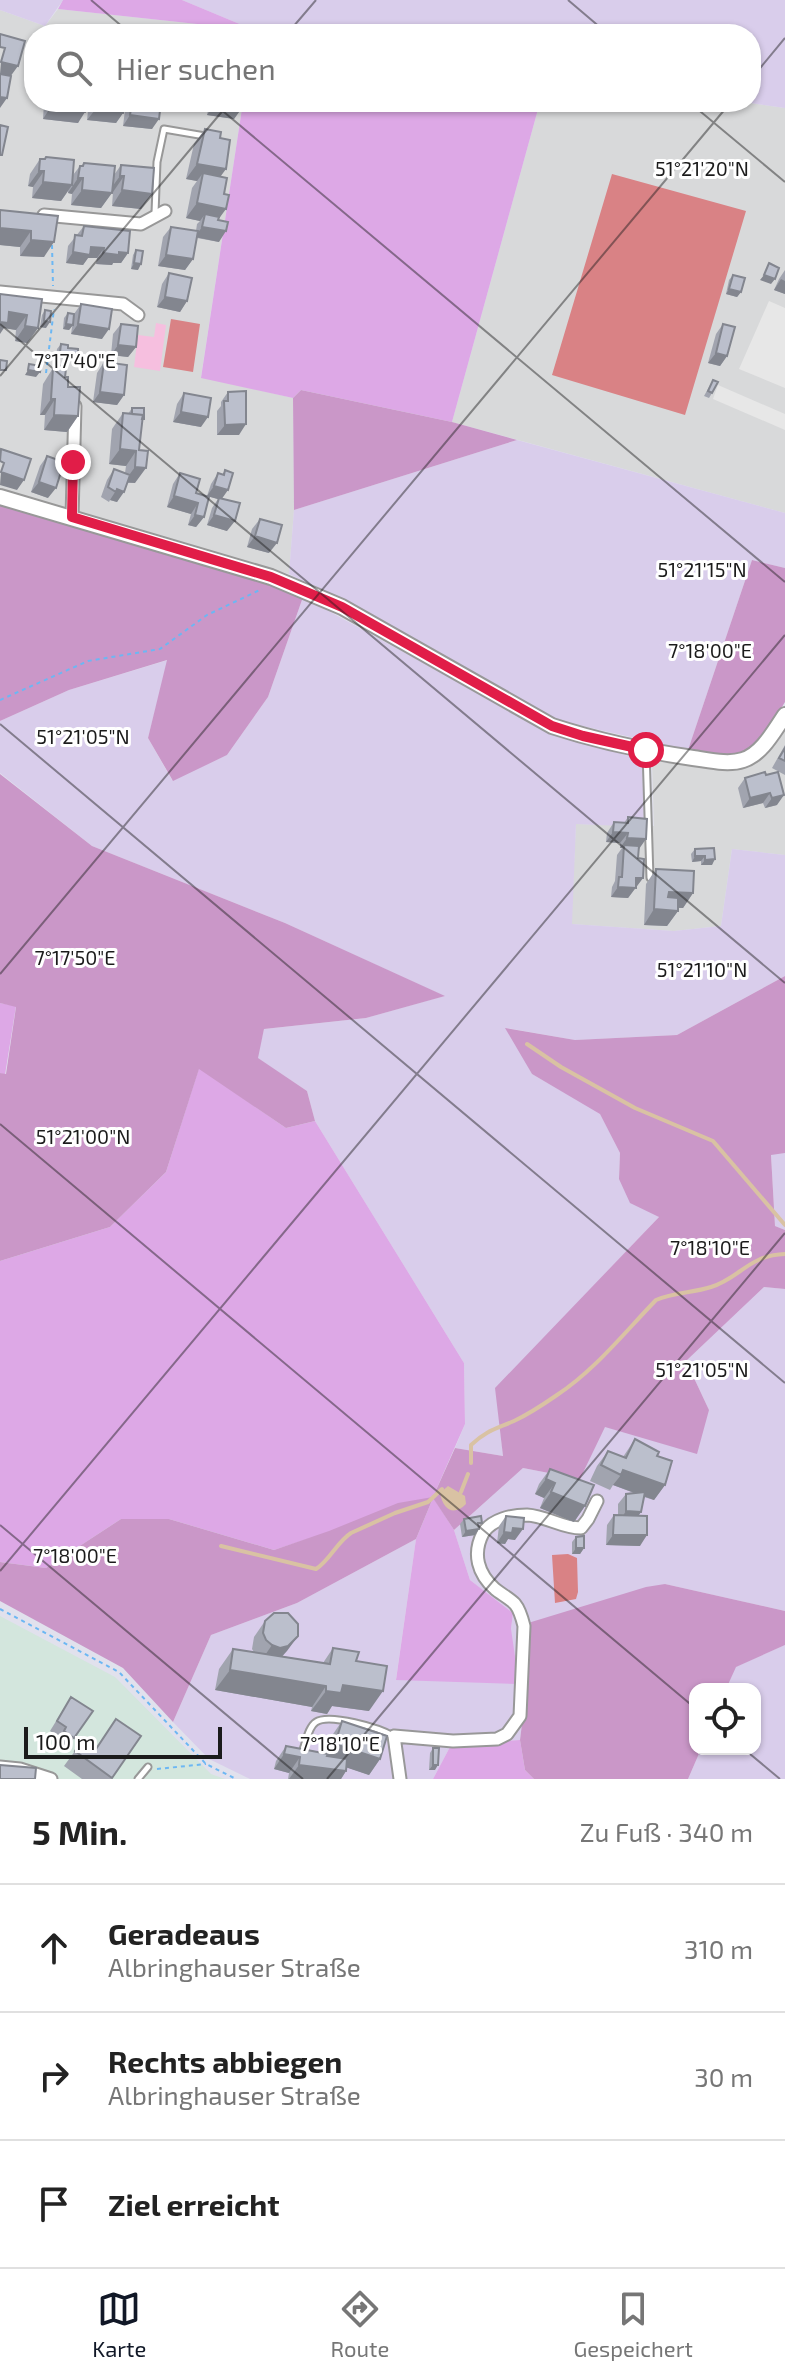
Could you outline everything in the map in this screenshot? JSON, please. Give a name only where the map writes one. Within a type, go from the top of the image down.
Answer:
[{"type":"street","points":[[29,213],[141,224],[160,214]]},
{"type":"street","points":[[0,292],[123,304],[138,315]]},
{"type":"street","points":[[71,392],[75,406],[72,517]]},
{"type":"street","points":[[0,497],[271,577],[342,607],[552,726],[583,736],[711,761],[744,760],[770,738],[785,715]]},
{"type":"street","points":[[400,1779],[394,1736],[453,1741],[497,1739],[507,1734],[520,1716],[524,1626],[516,1605],[495,1589],[480,1570],[477,1549],[487,1527],[497,1520],[527,1515],[581,1528],[597,1501]]},
{"type":"street","points":[[0,1767],[20,1769],[51,1779]]},
{"type":"lane","points":[[160,214],[157,162],[164,129],[207,136]]},
{"type":"lane","points":[[646,750],[650,878]]},
{"type":"lane","points":[[302,1752],[312,1726],[322,1719],[383,1729],[394,1736]]},
{"type":"lane","points":[[138,1779],[148,1767]]},
{"type":"path","points":[[46,373],[54,296],[52,243]]},
{"type":"path","points":[[0,700],[88,661],[160,649],[207,615],[268,586],[271,577]]},
{"type":"path","points":[[0,1609],[119,1672],[206,1764],[236,1779]]},
{"type":"path","points":[[148,1767],[164,1770],[206,1764]]},
{"type":"shaded area","points":[[0,0],[63,0],[46,24],[0,10]]},
{"type":"shaded area","points":[[63,0],[182,0],[240,24],[197,24],[58,9]]},
{"type":"shaded area","points":[[182,0],[785,0],[785,108],[761,104],[761,24],[240,24]]},
{"type":"shaded area","points":[[58,9],[198,24],[47,24]]},
{"type":"shaded area","points":[[0,10],[39,24],[24,24],[24,112],[241,112],[201,377],[293,398],[294,510],[289,574],[0,494]]},
{"type":"shaded area","points":[[761,104],[785,108],[785,513],[452,422],[537,112],[761,112]]},
{"type":"shaded area","points":[[241,112],[537,112],[452,422],[301,390],[293,398],[201,378]]},
{"type":"shaded area","points":[[612,174],[746,211],[685,415],[552,375]]},
{"type":"shaded area","points":[[769,301],[785,308],[785,388],[739,369]]},
{"type":"shaded area","points":[[171,319],[200,324],[193,372],[163,367]]},
{"type":"shaded area","points":[[156,323],[166,325],[160,371],[134,367],[138,335],[154,337]]},
{"type":"shaded area","points":[[718,385],[785,414],[785,430],[713,399]]},
{"type":"shaded area","points":[[301,390],[452,422],[517,440],[294,510],[293,398]]},
{"type":"shaded area","points":[[517,440],[785,513],[785,568],[752,560],[688,750],[556,720],[289,574],[294,510]]},
{"type":"shaded area","points":[[0,504],[252,575],[303,597],[268,697],[227,755],[173,781],[148,738],[167,660],[69,690],[0,721]]},
{"type":"shaded area","points":[[752,560],[785,568],[785,702],[765,735],[745,753],[716,755],[688,750]]},
{"type":"shaded area","points":[[303,597],[551,733],[642,760],[644,827],[576,824],[572,924],[674,931],[721,926],[732,849],[785,855],[785,976],[677,1035],[575,1040],[507,1028],[532,1074],[600,1113],[620,1153],[619,1179],[659,1217],[496,1388],[503,1456],[455,1448],[465,1424],[464,1363],[315,1121],[307,1091],[257,1058],[264,1029],[366,1018],[444,996],[285,923],[92,846],[0,773],[0,721],[69,690],[168,660],[148,738],[172,780],[227,755],[268,697]]},
{"type":"shaded area","points":[[785,729],[785,855],[732,849],[721,926],[674,931],[571,924],[576,824],[654,826],[652,761],[747,768],[766,754]]},
{"type":"shaded area","points":[[0,774],[92,846],[285,923],[445,996],[366,1018],[264,1029],[258,1058],[307,1091],[315,1121],[286,1128],[199,1069],[166,1172],[110,1227],[0,1261],[0,1073],[6,1074],[16,1007],[0,1003]]},
{"type":"shaded area","points":[[785,976],[785,1153],[771,1155],[775,1226],[785,1230],[785,1289],[764,1287],[686,1361],[709,1410],[697,1454],[605,1427],[580,1479],[523,1468],[454,1530],[433,1498],[416,1539],[297,1603],[211,1635],[173,1722],[123,1668],[0,1601],[0,1562],[46,1568],[121,1519],[169,1519],[274,1550],[398,1503],[433,1497],[455,1448],[503,1456],[495,1388],[659,1217],[630,1203],[619,1179],[620,1153],[600,1114],[532,1074],[505,1028],[575,1040],[677,1035]]},
{"type":"shaded area","points":[[0,1003],[16,1006],[5,1075],[0,1073]]},
{"type":"shaded area","points":[[199,1068],[286,1128],[315,1121],[464,1363],[465,1424],[433,1497],[454,1530],[470,1580],[513,1613],[511,1629],[519,1684],[396,1680],[416,1539],[433,1498],[274,1550],[169,1519],[121,1519],[46,1568],[0,1562],[0,1261],[110,1227],[166,1172]]},
{"type":"shaded area","points":[[785,1153],[785,1230],[775,1226],[771,1154]]},
{"type":"shaded area","points":[[764,1287],[785,1289],[785,1611],[665,1584],[527,1683],[520,1740],[451,1745],[433,1779],[250,1779],[209,1759],[173,1722],[211,1635],[297,1603],[416,1539],[396,1679],[511,1629],[513,1613],[470,1580],[454,1530],[523,1468],[580,1479],[604,1427],[709,1410],[686,1361]]},
{"type":"shaded area","points":[[448,1486],[465,1496],[466,1504],[457,1510],[446,1507],[440,1493]]},
{"type":"shaded area","points":[[568,1554],[577,1558],[578,1592],[576,1599],[555,1603],[552,1555]]},
{"type":"shaded area","points":[[665,1584],[785,1611],[785,1645],[736,1667],[729,1683],[689,1683],[689,1755],[698,1755],[688,1779],[534,1779],[525,1770],[520,1740],[527,1683],[528,1623]]},
{"type":"shaded area","points":[[0,1616],[115,1677],[211,1774],[225,1779],[0,1779]]},
{"type":"shaded area","points":[[785,1645],[785,1779],[688,1779],[698,1755],[761,1755],[761,1683],[728,1683],[735,1667]]},
{"type":"shaded area","points":[[520,1740],[525,1770],[534,1779],[433,1779],[451,1745]]},
{"type":"building","points":[[0,34],[24,41],[18,66],[1,62],[5,48],[0,47]]},
{"type":"building","points":[[0,74],[11,76],[7,98],[0,97]]},
{"type":"building","points":[[130,112],[160,112],[159,119],[130,115]]},
{"type":"building","points":[[0,125],[8,127],[2,155],[0,155]]},
{"type":"building","points":[[205,129],[221,132],[220,138],[230,140],[226,169],[197,164]]},
{"type":"building","points":[[40,159],[74,160],[72,185],[43,182],[44,171],[39,171]]},
{"type":"building","points":[[84,163],[115,166],[112,193],[82,190],[83,178],[78,178],[80,166]]},
{"type":"building","points":[[121,165],[154,168],[152,194],[122,190],[124,176],[120,176]]},
{"type":"building","points":[[203,173],[227,178],[224,194],[229,195],[226,209],[197,203]]},
{"type":"building","points":[[0,210],[58,216],[54,242],[31,240],[31,231],[0,228]]},
{"type":"building","points":[[205,214],[228,222],[226,231],[202,227]]},
{"type":"building","points":[[84,226],[130,231],[128,253],[103,253],[104,248],[91,247],[90,255],[73,252],[75,235],[82,236]]},
{"type":"building","points":[[171,227],[198,231],[193,259],[166,255]]},
{"type":"building","points":[[136,250],[143,251],[141,264],[134,263]]},
{"type":"building","points":[[769,263],[779,268],[775,279],[764,275]]},
{"type":"building","points":[[169,273],[192,278],[187,301],[165,297]]},
{"type":"building","points":[[733,275],[745,278],[741,292],[729,289]]},
{"type":"building","points":[[0,294],[42,299],[38,328],[25,326],[27,315],[9,312],[8,323],[0,322]]},
{"type":"building","points":[[81,304],[112,309],[109,329],[78,324]]},
{"type":"building","points":[[45,310],[51,311],[50,322],[44,321]]},
{"type":"building","points":[[68,313],[74,314],[73,325],[66,324]]},
{"type":"building","points":[[121,324],[138,326],[136,347],[118,345]]},
{"type":"building","points":[[723,324],[735,327],[727,356],[716,353]]},
{"type":"building","points":[[61,344],[78,349],[78,354],[60,352]]},
{"type":"building","points":[[0,360],[7,361],[6,370],[0,370]]},
{"type":"building","points":[[104,362],[127,365],[124,395],[100,392]]},
{"type":"building","points":[[29,364],[41,366],[40,372],[28,370]]},
{"type":"building","points":[[59,365],[66,369],[68,387],[80,387],[78,416],[54,415],[55,399],[51,399],[53,368]]},
{"type":"building","points":[[713,380],[718,382],[712,393],[708,391]]},
{"type":"building","points":[[246,391],[246,424],[225,425],[224,401],[228,401],[228,392]]},
{"type":"building","points":[[184,393],[211,398],[208,417],[181,412]]},
{"type":"building","points":[[132,408],[144,408],[144,419],[143,415],[132,414]]},
{"type":"building","points":[[123,413],[143,415],[139,450],[148,451],[146,468],[135,467],[136,451],[120,449]]},
{"type":"building","points":[[1,449],[31,459],[24,480],[1,472],[4,463],[0,461]]},
{"type":"building","points":[[47,456],[64,462],[56,488],[39,482]]},
{"type":"building","points":[[114,469],[130,475],[124,492],[108,487]]},
{"type":"building","points":[[225,470],[233,473],[228,490],[214,486],[218,473],[224,475]]},
{"type":"building","points":[[180,473],[200,479],[196,493],[209,497],[204,517],[195,515],[198,503],[174,496]]},
{"type":"building","points":[[219,498],[240,503],[235,521],[214,515]]},
{"type":"building","points":[[260,519],[282,525],[277,543],[255,536]]},
{"type":"building","points":[[765,772],[766,775],[778,772],[784,795],[772,798],[770,793],[750,798],[745,778]]},
{"type":"building","points":[[628,817],[647,819],[646,839],[627,838],[628,833],[613,832],[614,822],[628,823]]},
{"type":"building","points":[[624,845],[639,846],[638,858],[644,859],[643,878],[636,878],[636,888],[618,887],[619,877],[622,877]]},
{"type":"building","points":[[714,848],[715,859],[705,860],[705,856],[695,856],[695,849]]},
{"type":"building","points":[[656,869],[694,871],[693,893],[669,892],[668,897],[678,898],[678,911],[654,909]]},
{"type":"building","points":[[635,1439],[659,1452],[657,1456],[672,1461],[665,1485],[623,1470],[621,1475],[601,1465],[608,1451],[626,1458]]},
{"type":"building","points":[[550,1469],[594,1485],[585,1506],[551,1492],[555,1483],[546,1479]]},
{"type":"building","points":[[645,1492],[641,1512],[626,1511],[626,1494]]},
{"type":"building","points":[[614,1515],[647,1516],[647,1535],[613,1535]]},
{"type":"building","points":[[481,1516],[479,1529],[466,1531],[464,1519]]},
{"type":"building","points":[[506,1516],[524,1518],[523,1529],[513,1528],[512,1533],[504,1532]]},
{"type":"building","points":[[584,1536],[584,1548],[576,1548],[576,1537]]},
{"type":"building","points":[[274,1613],[288,1613],[298,1624],[298,1636],[288,1646],[280,1648],[272,1645],[263,1633],[265,1621]]},
{"type":"building","points":[[333,1648],[359,1652],[356,1661],[387,1666],[383,1691],[343,1685],[341,1693],[326,1691],[326,1686],[230,1670],[233,1649],[330,1664]]},
{"type":"building","points":[[71,1697],[93,1711],[74,1738],[57,1721]]},
{"type":"building","points":[[116,1719],[141,1736],[112,1778],[75,1751],[83,1740],[96,1749]]},
{"type":"building","points":[[342,1721],[387,1736],[380,1759],[335,1744]]},
{"type":"building","points":[[286,1746],[347,1759],[346,1771],[299,1765],[300,1757],[284,1754]]},
{"type":"building","points":[[433,1748],[439,1748],[438,1765],[433,1765]]},
{"type":"building","points":[[0,1765],[36,1768],[35,1779],[0,1779]]},
{"type":"waterway","points":[[527,1044],[561,1067],[635,1108],[713,1141],[785,1225]]},
{"type":"waterway","points":[[471,1463],[471,1445],[487,1433],[531,1412],[571,1385],[597,1363],[656,1300],[711,1287],[762,1258],[785,1254]]},
{"type":"waterway","points":[[461,1492],[468,1474]]},
{"type":"waterway","points":[[221,1546],[316,1569],[351,1533],[428,1502],[442,1489]]},
{"type":"route","points":[[73,462],[72,517],[271,577],[342,607],[552,726],[646,750]]}]
